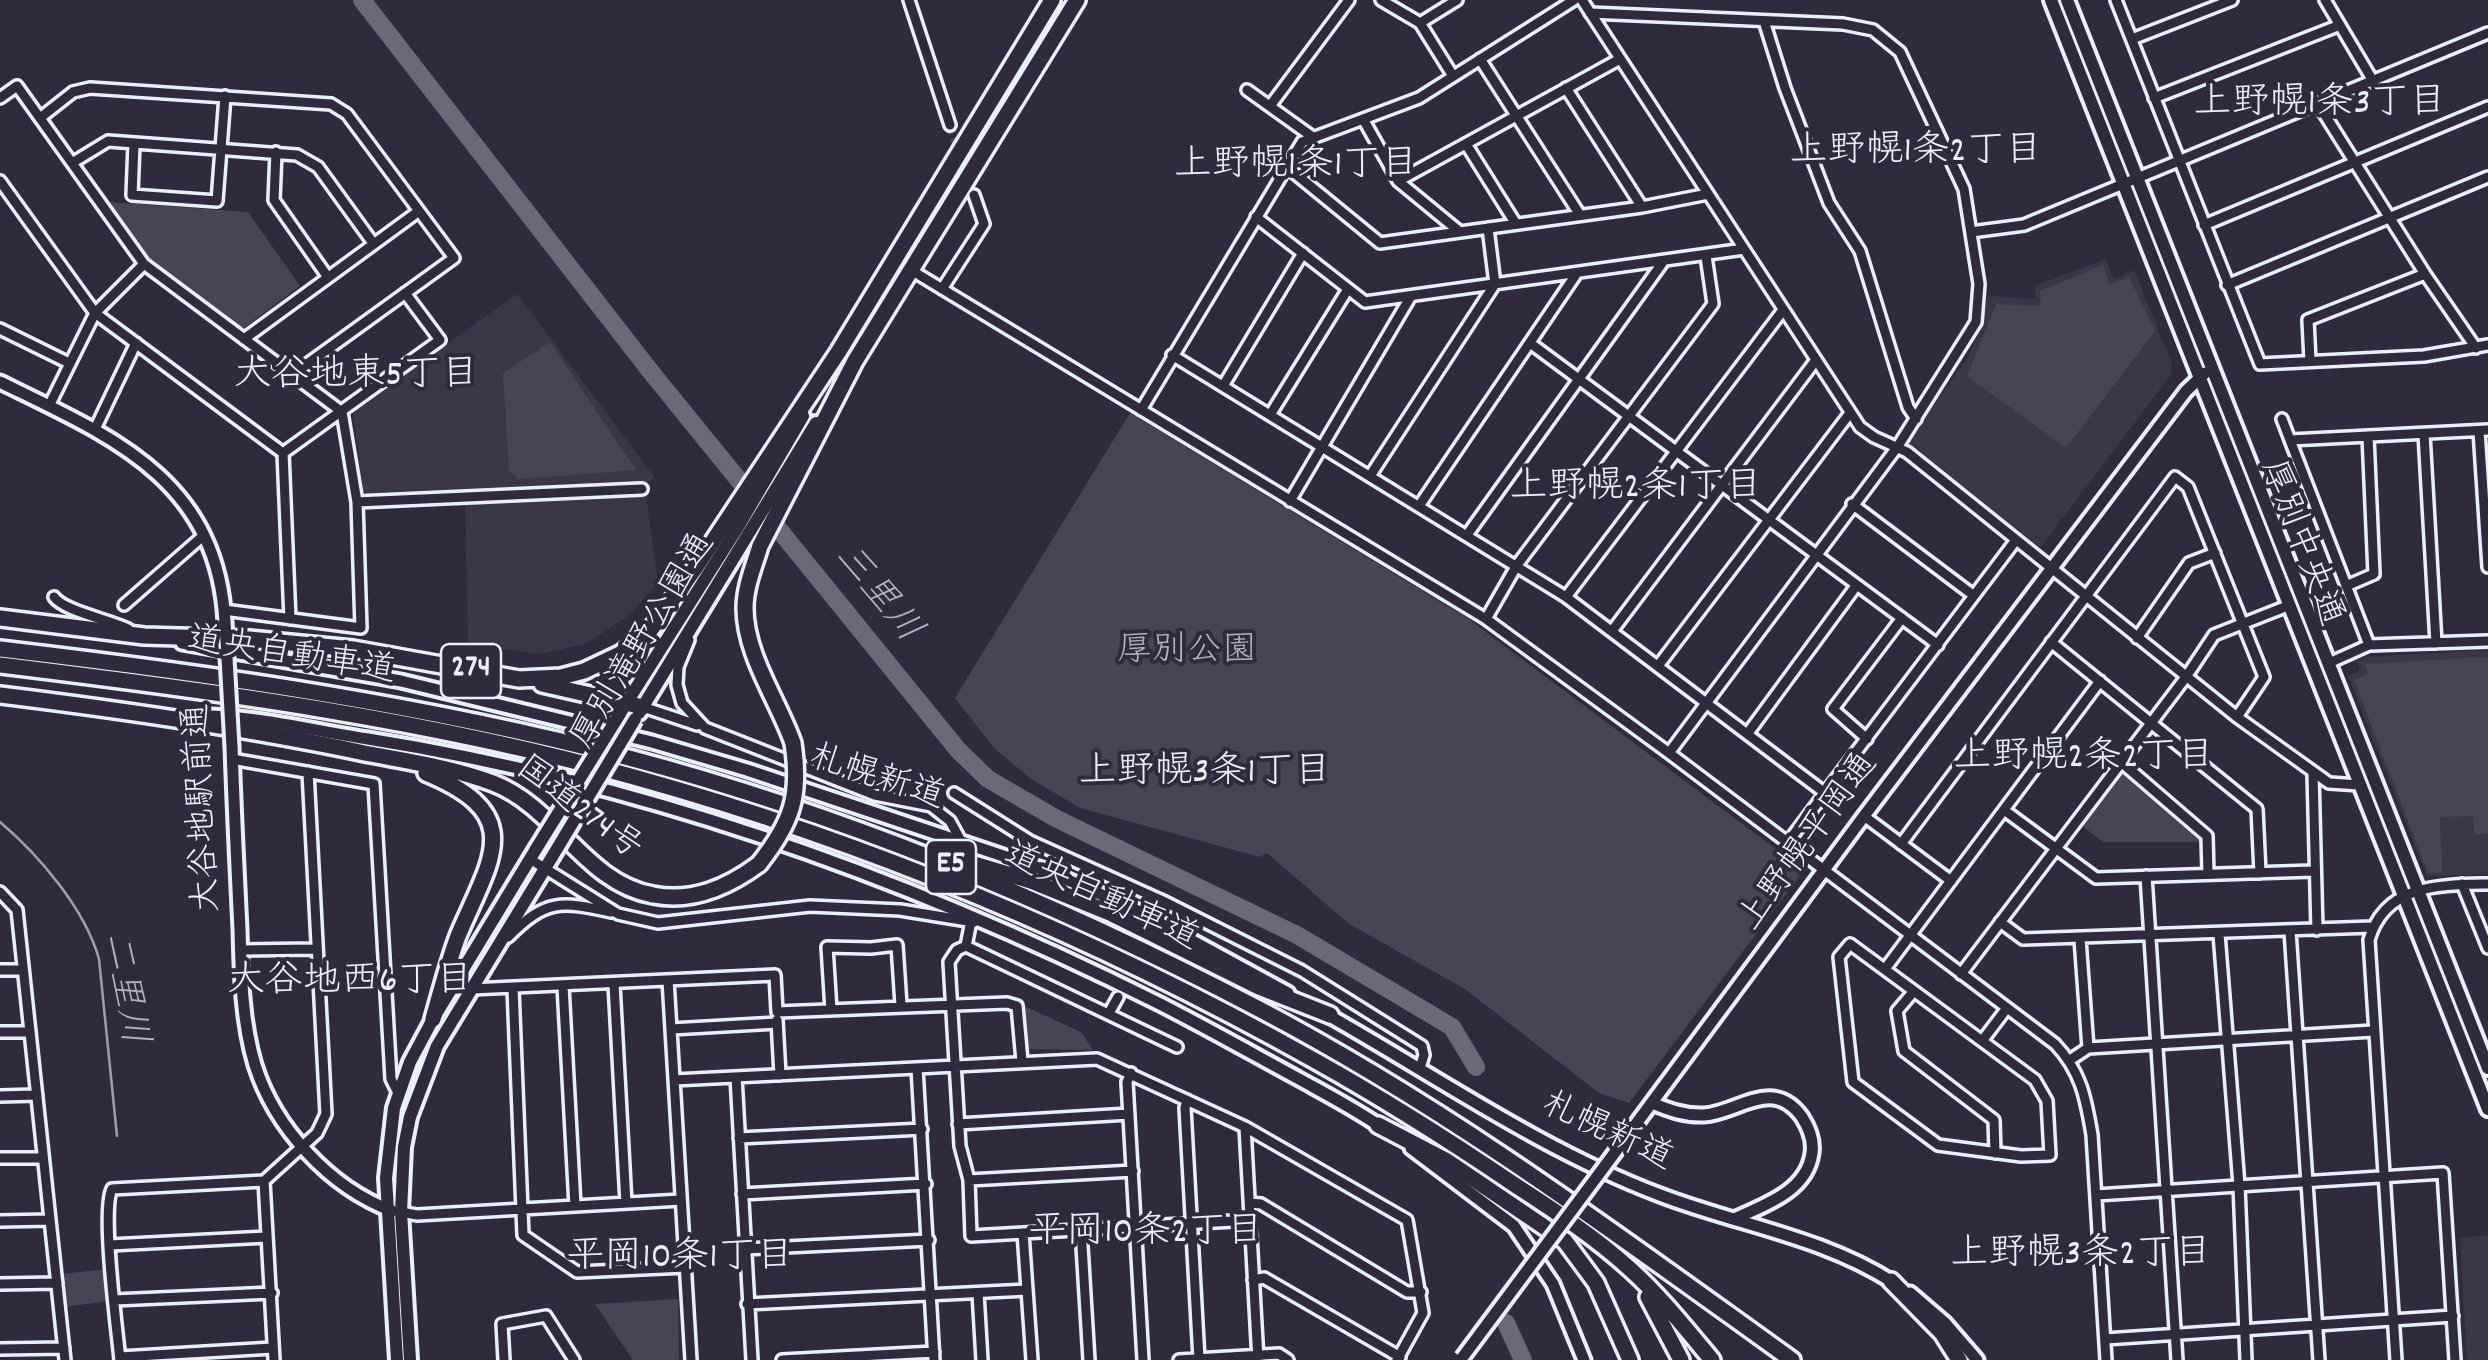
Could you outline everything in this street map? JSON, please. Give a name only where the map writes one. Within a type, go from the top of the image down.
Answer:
[{"type":"highway","name":"国道274号","points":[[168,716],[471,776],[510,791],[559,829],[600,871],[654,896],[701,895],[738,879],[759,864],[790,818],[797,772],[793,743],[765,680],[745,606],[750,578],[789,455],[840,351],[1052,0]]},
{"type":"highway","name":"274","points":[[911,270],[1077,0]]},
{"type":"highway","name":"国道274号","points":[[144,636],[250,638],[336,648],[519,679],[561,677],[584,671],[634,645],[649,632],[738,527],[855,361],[911,270]]},
{"type":"highway","name":"札幌新道","points":[[0,618],[144,636]]},
{"type":"highway","name":"道央自動車道","points":[[0,649],[251,681],[470,720],[634,759],[861,832],[1094,927],[1262,1010],[1437,1112],[1569,1200],[1792,1360]]},
{"type":"highway","name":"道央自動車道","points":[[0,666],[252,698],[454,734],[633,776],[852,847],[1083,940],[1266,1033],[1429,1127],[1597,1241],[1652,1290],[1712,1360]]},
{"type":"highway","points":[[519,679],[631,710]]},
{"type":"highway","name":"274","points":[[0,696],[168,716]]},
{"type":"highway","points":[[389,758],[458,786],[478,801],[490,828],[492,844],[486,874],[457,939],[433,1019]]},
{"type":"highway","points":[[861,832],[1045,886],[1110,913],[1258,987],[1330,1015]]},
{"type":"highway","points":[[1378,1125],[1446,1161],[1564,1241],[1596,1283],[1630,1360]]},
{"type":"highway","points":[[1597,1241],[1647,1296],[1682,1360]]},
{"type":"highway","points":[[1891,1281],[1942,1333],[1959,1360]]},
{"type":"main road","name":"厚別中央通","points":[[2051,0],[2213,369],[2329,663],[2488,1109]]},
{"type":"main road","name":"厚別中央通","points":[[2067,0],[2199,375],[2360,785],[2488,1068]]},
{"type":"main road","name":"厚別滝野公園通","points":[[397,1360],[395,1211],[404,1147],[418,1093],[437,1046],[548,862],[738,527],[789,455]]},
{"type":"main road","name":"厚別滝野公園通","points":[[410,1360],[387,1154],[398,1093],[433,1019],[533,854],[702,610],[738,527]]},
{"type":"street","points":[[909,0],[950,125]]},
{"type":"street","points":[[1270,106],[1350,0]]},
{"type":"street","points":[[1381,0],[1420,24],[1453,76]]},
{"type":"street","points":[[1420,24],[1457,0]]},
{"type":"street","points":[[1141,410],[1302,142],[1419,98],[1574,0]]},
{"type":"street","points":[[1582,0],[1850,413],[1874,438],[1898,446],[2236,718],[2313,773],[2330,784],[2360,785]]},
{"type":"street","points":[[2116,0],[2260,364],[2424,356],[2488,345]]},
{"type":"street","points":[[2132,40],[2232,0]]},
{"type":"street","points":[[2326,0],[2372,81]]},
{"type":"street","points":[[1590,14],[1860,26],[1890,41],[1908,65],[1964,190],[1978,284],[1976,322],[1916,419],[1669,753]]},
{"type":"street","points":[[1764,21],[1829,204],[1860,251],[1908,407],[1916,419]]},
{"type":"street","points":[[2154,98],[2340,24]]},
{"type":"street","points":[[1971,232],[2024,226],[2488,33]]},
{"type":"street","points":[[1398,181],[1620,58]]},
{"type":"street","points":[[1480,59],[1580,215]]},
{"type":"street","points":[[0,98],[16,86],[144,264],[342,412],[357,502],[361,628],[225,616]]},
{"type":"street","points":[[40,118],[73,92],[90,88],[331,104],[347,114],[454,258],[292,376]]},
{"type":"street","points":[[1566,88],[1642,206]]},
{"type":"street","points":[[1247,90],[1314,138]]},
{"type":"street","points":[[134,144],[132,195],[217,201],[225,96]]},
{"type":"street","points":[[2318,104],[2476,348]]},
{"type":"street","points":[[2204,225],[2488,107]]},
{"type":"street","points":[[1362,120],[1398,181],[1460,232]]},
{"type":"street","points":[[72,163],[108,141],[297,154],[318,167],[373,243]]},
{"type":"street","points":[[1466,144],[1516,224]]},
{"type":"street","points":[[276,152],[274,200],[326,276]]},
{"type":"street","points":[[1287,167],[1380,242],[1708,194]]},
{"type":"street","points":[[2227,285],[2488,177]]},
{"type":"street","points":[[0,181],[96,313],[283,453]]},
{"type":"street","points":[[942,289],[984,224],[974,195]]},
{"type":"street","points":[[244,339],[419,211]]},
{"type":"street","points":[[1256,217],[1365,302],[1744,249]]},
{"type":"street","points":[[1370,476],[1495,284],[1488,228]]},
{"type":"street","points":[[1223,386],[1303,253]]},
{"type":"street","points":[[1486,619],[1518,565],[1713,304],[1706,256]]},
{"type":"street","points":[[1467,535],[1662,262]]},
{"type":"street","points":[[49,406],[96,313],[144,264]]},
{"type":"street","points":[[911,270],[1486,619],[2055,1044],[2082,1081],[2088,1106],[2106,1360]]},
{"type":"street","points":[[1419,506],[1578,273]]},
{"type":"street","points":[[2310,360],[2308,320],[2425,274]]},
{"type":"street","points":[[1270,415],[1348,289]]},
{"type":"street","points":[[283,453],[440,340],[405,293]]},
{"type":"street","points":[[1290,501],[1411,296]]},
{"type":"street","points":[[1566,597],[1783,310]]},
{"type":"street","points":[[0,329],[70,363]]},
{"type":"street","points":[[95,428],[136,343]]},
{"type":"street","points":[[1530,343],[1938,645]]},
{"type":"street","points":[[1172,356],[1566,597],[1825,793]]},
{"type":"street","points":[[1612,631],[1816,360]]},
{"type":"street","name":"上野幌平岡通","points":[[1461,1359],[2051,568],[2199,375],[2213,369]]},
{"type":"street","name":"大谷地駅前通","points":[[0,382],[95,428],[148,464],[183,502],[203,536],[219,579],[225,616],[240,950],[247,1032],[256,1068],[272,1104],[302,1147],[322,1167],[395,1211]]},
{"type":"street","points":[[1658,666],[1850,413]]},
{"type":"street","points":[[2282,419],[2370,645]]},
{"type":"street","points":[[2290,440],[2484,430],[2488,566]]},
{"type":"street","points":[[2424,434],[2436,644]]},
{"type":"street","points":[[2346,586],[2374,574],[2368,436]]},
{"type":"street","points":[[283,453],[290,619]]},
{"type":"street","points":[[1901,844],[2174,477],[2188,486],[2264,676],[2236,718]]},
{"type":"street","points":[[357,502],[642,489]]},
{"type":"street","points":[[1852,504],[1974,595]]},
{"type":"street","points":[[124,605],[203,536]]},
{"type":"street","points":[[1788,842],[2016,540]]},
{"type":"street","points":[[2136,638],[2189,563],[2215,553]]},
{"type":"street","points":[[1748,733],[1856,586]]},
{"type":"street","points":[[54,598],[60,605],[104,618],[144,636]]},
{"type":"street","points":[[1961,974],[2214,635],[2290,605]]},
{"type":"street","points":[[702,610],[678,667],[676,685],[682,703],[705,728]]},
{"type":"street","points":[[1867,739],[1833,710],[1902,618]]},
{"type":"street","name":"札幌新道","points":[[144,636],[402,681],[552,716],[747,770],[1044,870],[1134,909],[1330,1015],[1558,1148],[1661,1196],[1832,1249],[1923,1302],[1961,1338],[1977,1360]]},
{"type":"street","points":[[2052,642],[2257,809],[2260,873]]},
{"type":"street","points":[[2329,663],[2370,645],[2488,642]]},
{"type":"street","points":[[1885,969],[2100,682]]},
{"type":"street","points":[[631,710],[705,728],[875,795],[930,806],[950,821],[961,841]]},
{"type":"street","points":[[168,716],[225,717],[431,749],[623,793],[756,834],[987,922],[1205,1027],[1378,1125],[1514,1226],[1553,1284],[1584,1360]]},
{"type":"street","points":[[232,753],[374,784],[391,1079],[398,1093]]},
{"type":"street","points":[[2121,762],[2207,836],[2208,874]]},
{"type":"street","points":[[273,1348],[120,1359],[108,1198],[112,1189],[264,1181],[318,1133],[326,1114],[308,772]]},
{"type":"street","points":[[2313,773],[2317,930]]},
{"type":"street","points":[[954,793],[1030,842],[1162,901],[1302,972],[1422,1046],[1420,1068]]},
{"type":"street","points":[[2004,810],[2096,878],[2314,871]]},
{"type":"street","points":[[1864,816],[1951,880]]},
{"type":"street","points":[[533,854],[618,914]]},
{"type":"street","points":[[2146,876],[2177,1360]]},
{"type":"street","points":[[2462,884],[2488,946]]},
{"type":"street","points":[[2396,1360],[2368,940],[2372,927],[2391,903],[2411,892],[2488,884]]},
{"type":"street","points":[[0,892],[6,904],[17,910],[65,1360]]},
{"type":"street","points":[[1155,914],[1162,901]]},
{"type":"street","points":[[490,959],[539,910],[578,905],[658,923],[810,906],[900,910],[987,922]]},
{"type":"street","points":[[966,946],[971,922]]},
{"type":"street","points":[[2000,922],[2024,939],[2372,927]]},
{"type":"street","points":[[2290,932],[2319,1360]]},
{"type":"street","points":[[2220,934],[2240,1185],[2246,1360]]},
{"type":"street","points":[[2080,938],[2088,1048]]},
{"type":"street","points":[[1850,944],[1885,969],[2034,1080],[2047,1101],[2050,1155],[2021,1156],[1938,1144],[1852,1082],[1840,957],[1850,944]]},
{"type":"street","points":[[831,1010],[827,947],[897,945],[901,1005]]},
{"type":"street","points":[[1177,1047],[966,946],[957,950],[948,962],[958,1124],[969,1180],[971,1236],[1251,1220]]},
{"type":"street","points":[[240,950],[316,949]]},
{"type":"street","points":[[0,970],[23,970]]},
{"type":"street","points":[[471,990],[775,975],[780,1075]]},
{"type":"street","points":[[668,980],[691,1360]]},
{"type":"street","points":[[614,984],[626,1203]]},
{"type":"street","points":[[563,986],[575,1206]]},
{"type":"street","points":[[513,989],[523,1235],[577,1272],[686,1267]]},
{"type":"street","points":[[1914,991],[1898,1011],[1904,1051],[1994,1120],[1996,1153]]},
{"type":"street","points":[[1109,1012],[1118,997]]},
{"type":"street","points":[[671,1029],[831,1010],[1007,1002],[1018,1006],[1022,1061]]},
{"type":"street","points":[[1982,1041],[2007,1008]]},
{"type":"street","points":[[2070,1060],[2088,1048],[2373,1031]]},
{"type":"street","points":[[0,1032],[30,1032]]},
{"type":"street","points":[[674,1080],[1097,1059],[1245,1128],[1407,1220],[1423,1313],[1398,1358],[1264,1278],[1253,1280]]},
{"type":"street","points":[[782,1360],[934,1356],[917,1068]]},
{"type":"street","points":[[1131,1073],[1128,1082],[1143,1360]]},
{"type":"street","points":[[736,1077],[752,1360]]},
{"type":"street","points":[[0,1096],[37,1095]]},
{"type":"street","points":[[1652,1103],[1683,1114],[1708,1115],[1748,1099],[1765,1098],[1791,1105],[1802,1118],[1813,1143],[1807,1173],[1772,1202],[1734,1219]]},
{"type":"street","points":[[1187,1100],[1199,1359]]},
{"type":"street","points":[[958,1124],[1130,1114]]},
{"type":"street","points":[[739,1138],[922,1128]]},
{"type":"street","points":[[1245,1128],[1258,1358]]},
{"type":"street","points":[[0,1158],[43,1158]]},
{"type":"street","points":[[969,1180],[1133,1172]]},
{"type":"street","points":[[2096,1195],[2443,1173],[2455,1360]]},
{"type":"street","points":[[264,1181],[274,1360]]},
{"type":"street","points":[[742,1194],[926,1184]]},
{"type":"street","points":[[395,1211],[417,1215],[681,1200]]},
{"type":"street","points":[[1250,1203],[1261,1204],[1407,1292],[1421,1292]]},
{"type":"street","points":[[0,1221],[50,1220]]},
{"type":"street","points":[[1081,1230],[1088,1360]]},
{"type":"street","points":[[1023,1233],[1032,1360]]},
{"type":"street","points":[[110,1245],[267,1236]]},
{"type":"street","points":[[744,1249],[928,1240]]},
{"type":"street","points":[[0,1284],[57,1282]]},
{"type":"street","points":[[747,1304],[1027,1290]]},
{"type":"street","points":[[114,1300],[272,1293]]},
{"type":"street","points":[[978,1293],[982,1360]]},
{"type":"street","points":[[504,1360],[502,1324],[546,1316],[574,1360]]},
{"type":"street","points":[[2105,1339],[2452,1316]]},
{"type":"street","points":[[0,1349],[64,1348]]},
{"type":"street","points":[[1179,1360],[1278,1354],[1288,1360]]},
{"type":"shaded area","points":[[2106,259],[2114,279],[2134,270],[2172,364],[2170,376],[2037,552],[1905,444],[1966,360],[1980,333],[1987,296],[2036,299],[2035,286]]},
{"type":"shaded area","points":[[517,294],[655,478],[648,482],[367,494],[363,491],[353,411]]},
{"type":"shaded area","points":[[646,494],[658,583],[631,614],[585,644],[541,654],[468,644],[465,504]]},
{"type":"shaded area","points":[[2488,650],[2488,874],[2427,876],[2348,676],[2360,670],[2357,661],[2367,657]]},
{"type":"shaded area","points":[[2488,1235],[2488,1360],[2467,1360],[2460,1238]]},
{"type":"green space","points":[[109,202],[248,212],[300,286],[245,327],[239,327],[148,258]]},
{"type":"green space","points":[[2103,265],[2109,284],[2129,277],[2155,331],[2066,448],[1967,376],[1996,304],[2041,306],[2040,291]]},
{"type":"green space","points":[[550,342],[636,470],[518,479],[509,470],[503,373]]},
{"type":"green space","name":"厚別公園","points":[[1130,413],[1467,618],[1800,867],[1799,877],[1629,1103],[1599,1093],[1465,989],[1349,924],[1267,853],[1260,857],[1080,808],[1031,779],[994,748],[955,698]]},
{"type":"green space","points":[[2488,657],[2488,834],[2474,834],[2473,816],[2440,817],[2442,873],[2428,873],[2354,680],[2368,673],[2365,664]]},
{"type":"green space","points":[[2121,762],[2208,842],[2103,842],[2076,821]]},
{"type":"green space","points":[[1022,1005],[1081,1032],[1093,1050],[1027,1049]]},
{"type":"green space","points":[[107,1269],[109,1301],[64,1307],[61,1274]]},
{"type":"green space","points":[[678,1299],[679,1360],[633,1360],[595,1304]]},
{"type":"waterway","name":"三里川","points":[[362,0],[651,372],[958,750],[988,779],[1057,819],[1297,935],[1452,1027],[1476,1067]]},
{"type":"waterway","name":"二里川","points":[[0,822],[59,884],[92,940],[99,959],[117,1136]]},
{"type":"waterway","name":"三里川","points":[[1506,1323],[1523,1360]]},
{"type":"tunnel","points":[[950,125],[974,195]]},
{"type":"tunnel","points":[[1118,997],[1148,931]]},
{"type":"district","name":"上野幌1条3丁目","points":[[2320,107]]},
{"type":"district","name":"上野幌1条2丁目","points":[[1916,155]]},
{"type":"district","name":"上野幌1条1丁目","points":[[1296,169]]},
{"type":"district","name":"大谷地東5丁目","points":[[356,379]]},
{"type":"district","name":"上野幌2条1丁目","points":[[1636,491]]},
{"type":"district","name":"上野幌2条2丁目","points":[[2084,761]]},
{"type":"district","name":"上野幌3条1丁目","points":[[1205,776]]},
{"type":"district","name":"大谷地西6丁目","points":[[350,985]]},
{"type":"district","name":"平岡10条2丁目","points":[[1146,1236]]},
{"type":"district","name":"上野幌3条2丁目","points":[[2081,1258]]},
{"type":"district","name":"平岡10条1丁目","points":[[680,1261]]}]
